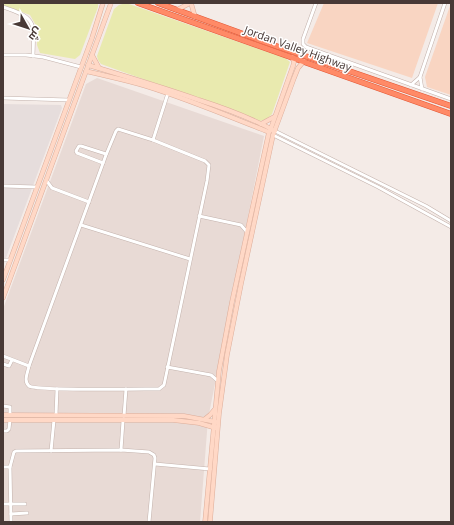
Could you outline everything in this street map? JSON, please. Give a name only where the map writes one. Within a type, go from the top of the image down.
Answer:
[{"type":"highway","name":"Jordan Valley Highway","points":[[138,3],[451,106]]},
{"type":"highway","name":"Jordan Valley Highway","points":[[158,3],[276,48],[292,57],[451,114]]},
{"type":"street","points":[[3,280],[103,3]]},
{"type":"street","points":[[178,10],[190,3],[195,17]]},
{"type":"street","points":[[316,3],[303,39],[303,44],[306,48],[451,99]]},
{"type":"street","points":[[422,89],[420,77],[445,3]]},
{"type":"street","points":[[3,298],[86,70],[112,4]]},
{"type":"street","points":[[3,7],[23,15],[32,22],[34,26],[33,56]]},
{"type":"street","points":[[92,54],[99,68]]},
{"type":"street","points":[[3,55],[33,56],[81,67]]},
{"type":"street","points":[[216,422],[227,355],[274,117],[293,66],[294,62],[292,57]]},
{"type":"street","points":[[210,522],[219,371],[247,232],[267,140],[272,132],[298,68],[304,61]]},
{"type":"street","points":[[88,65],[225,109],[261,124],[272,132],[384,190],[451,227]]},
{"type":"street","points":[[86,70],[168,91],[272,132],[426,206],[451,221]]},
{"type":"street","points":[[83,80],[95,73]]},
{"type":"street","points":[[411,85],[420,77]]},
{"type":"street","points":[[153,140],[168,91]]},
{"type":"street","points":[[3,98],[69,100]]},
{"type":"street","points":[[261,124],[274,117]]},
{"type":"street","points":[[262,129],[267,140]]},
{"type":"street","points":[[118,130],[153,140],[205,161],[209,165],[164,385],[161,388],[126,389],[32,388],[27,385],[25,380],[106,154],[116,131],[118,130]]},
{"type":"street","points":[[103,163],[80,155],[76,150],[79,146],[81,146],[106,154]]},
{"type":"street","points":[[46,180],[52,188],[89,202]]},
{"type":"street","points":[[3,186],[37,187]]},
{"type":"street","points":[[42,192],[52,188]]},
{"type":"street","points":[[199,216],[241,225],[250,221]]},
{"type":"street","points":[[81,225],[190,259]]},
{"type":"street","points":[[241,225],[247,232]]},
{"type":"street","points":[[21,232],[27,233]]},
{"type":"street","points":[[3,260],[10,260]]},
{"type":"street","points":[[3,356],[30,366]]},
{"type":"street","points":[[3,364],[9,366],[12,360]]},
{"type":"street","points":[[167,367],[211,375],[218,381]]},
{"type":"street","points":[[211,375],[219,371]]},
{"type":"street","points":[[56,415],[57,389]]},
{"type":"street","points":[[121,450],[126,389]]},
{"type":"street","points":[[3,406],[10,406],[10,418],[10,429],[8,431],[3,431]]},
{"type":"street","points":[[205,419],[216,409]]},
{"type":"street","points":[[3,415],[10,418],[54,420],[184,416],[216,422]]},
{"type":"street","points":[[3,420],[10,418],[56,415],[173,420],[216,428]]},
{"type":"street","points":[[51,451],[54,420]]},
{"type":"street","points":[[206,425],[213,435]]},
{"type":"street","points":[[205,522],[213,435],[216,428]]},
{"type":"street","points":[[11,522],[10,467],[12,454],[16,451],[121,450],[149,452],[154,455],[155,464],[149,522]]},
{"type":"street","points":[[155,464],[210,469]]},
{"type":"street","points":[[3,467],[10,467]]},
{"type":"street","points":[[3,504],[26,504]]},
{"type":"street","points":[[11,514],[27,513]]},
{"type":"shaded area","points":[[97,78],[264,136],[208,419],[200,522],[3,522],[3,309],[86,84]]},
{"type":"shaded area","points":[[3,104],[61,105],[62,108],[3,266]]},
{"type":"green space","points":[[3,3],[98,3],[98,7],[80,55],[75,59],[40,53],[37,45],[38,29],[30,15],[3,5]]},
{"type":"green space","points":[[126,3],[285,58],[290,62],[272,114],[267,119],[260,121],[101,64],[97,56],[114,9],[119,5]]},
{"type":"sand","points":[[324,3],[438,3],[412,78],[307,43]]},
{"type":"sand","points":[[451,3],[451,95],[427,87],[425,77]]}]
